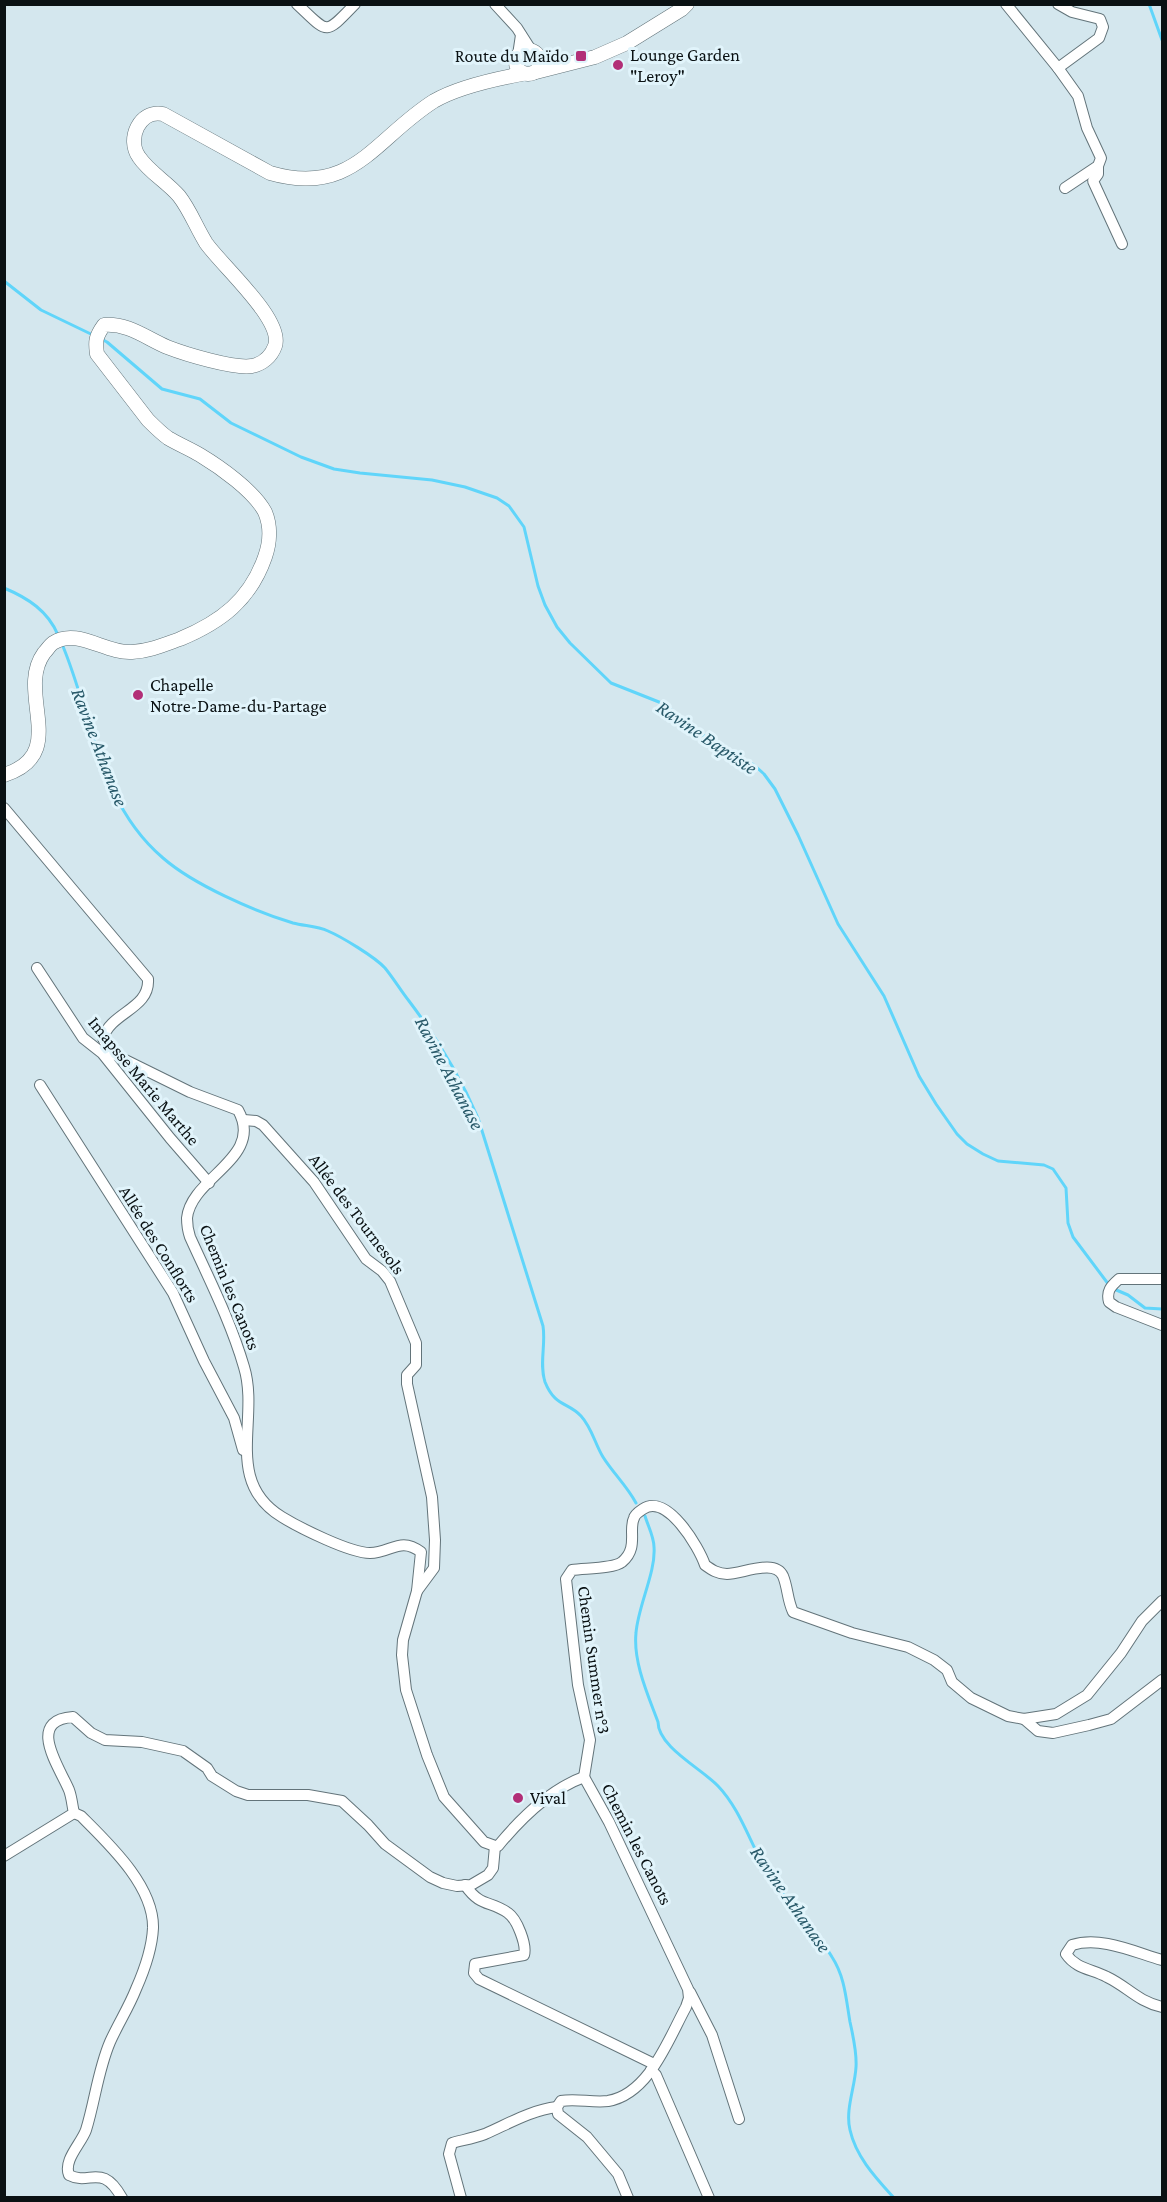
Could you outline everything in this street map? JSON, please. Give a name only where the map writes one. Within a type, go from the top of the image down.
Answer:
[{"type":"main road","points":[[4,775],[24,766],[35,754],[38,734],[35,674],[42,656],[52,643],[65,638],[78,638],[89,640],[100,647],[128,652],[150,651],[204,629],[243,598],[260,570],[269,544],[265,512],[252,495],[202,456],[167,437],[148,420],[97,354],[95,341],[98,334],[104,325],[113,324],[135,331],[170,348],[231,365],[251,366],[264,362],[276,344],[276,334],[272,325],[254,297],[217,257],[179,196],[139,157],[134,144],[136,127],[143,118],[155,113],[163,114],[270,173],[307,180],[329,177],[349,169],[435,100],[501,78],[527,62],[558,66],[595,57],[627,43],[687,4]]},
{"type":"street","points":[[297,4],[321,27],[328,28],[334,27],[355,4]]},
{"type":"street","points":[[495,4],[521,35],[527,62]]},
{"type":"street","points":[[1006,4],[1078,96],[1087,128],[1101,158],[1098,174],[1093,181],[1122,244]]},
{"type":"street","points":[[1058,4],[1072,12],[1100,19],[1103,27],[1099,38],[1058,68]]},
{"type":"street","points":[[1065,188],[1098,166]]},
{"type":"street","points":[[4,808],[148,979],[149,988],[144,999],[106,1029],[103,1038],[108,1049],[115,1055],[190,1092],[238,1110],[244,1120]]},
{"type":"street","name":"Imapsse Marie Marthe","points":[[37,968],[82,1038],[102,1053],[209,1183]]},
{"type":"street","name":"Allée des Conflorts","points":[[40,1085],[173,1293],[204,1361],[234,1418],[247,1462]]},
{"type":"street","name":"Chemin les Canots","points":[[244,1120],[246,1130],[236,1153],[194,1199],[187,1217],[187,1226],[245,1368],[248,1419],[247,1462],[251,1480],[259,1497],[280,1516],[310,1532],[362,1553],[372,1554],[399,1545],[412,1545],[421,1552],[417,1592],[402,1655],[406,1690],[416,1725],[444,1797],[484,1842],[498,1846],[514,1827],[548,1798],[573,1781],[585,1777],[712,2035],[739,2119]]},
{"type":"street","name":"Allée des Tournesols","points":[[244,1120],[256,1121],[263,1125],[314,1182],[366,1259],[382,1271],[390,1281],[416,1342],[416,1365],[407,1376],[407,1384],[432,1497],[435,1540],[434,1568],[417,1592]]},
{"type":"street","points":[[1162,1279],[1119,1279],[1110,1287],[1107,1294],[1109,1302],[1116,1307],[1162,1325]]},
{"type":"street","name":"Chemin Summer n°3","points":[[585,1777],[590,1740],[578,1685],[566,1579],[572,1570],[613,1566],[622,1562],[633,1543],[633,1519],[648,1506],[659,1507],[670,1514],[701,1552],[705,1565],[718,1573],[728,1574],[769,1567],[777,1569],[783,1574],[787,1601],[793,1612],[852,1633],[908,1647],[934,1660],[947,1670],[952,1682],[971,1698],[1008,1716],[1024,1719],[1056,1714],[1088,1695],[1111,1667],[1142,1621],[1162,1601]]},
{"type":"street","points":[[1024,1719],[1038,1731],[1053,1733],[1112,1719],[1162,1680]]},
{"type":"street","points":[[74,1813],[69,1789],[49,1746],[48,1734],[57,1720],[73,1717],[105,1740],[142,1742],[183,1751],[207,1768],[212,1776],[236,1791],[248,1795],[308,1795],[342,1801],[385,1844],[430,1877],[443,1883],[465,1885],[477,1883],[493,1868],[495,1846]]},
{"type":"street","points":[[4,1856],[74,1813]]},
{"type":"street","points":[[74,1813],[81,1816],[118,1856],[147,1897],[152,1914],[151,1944],[142,1974],[104,2058],[85,2131],[67,2164],[69,2175],[74,2178],[97,2176],[105,2179],[112,2183],[122,2198]]},
{"type":"street","points":[[465,1885],[472,1896],[511,1916],[526,1944],[524,1955],[475,1964],[474,1973],[479,1979],[653,2067],[709,2198]]},
{"type":"street","points":[[1162,1960],[1108,1944],[1083,1942],[1072,1945],[1066,1954],[1072,1963],[1108,1977],[1134,1996],[1162,2007]]},
{"type":"street","points":[[628,2198],[618,2174],[588,2137],[558,2114],[557,2107],[561,2101],[566,2100],[605,2102],[620,2098],[638,2086],[653,2067],[686,2007],[689,1998],[688,1989]]},
{"type":"street","points":[[461,2198],[449,2154],[452,2143],[483,2135],[523,2117],[547,2108],[557,2107]]},
{"type":"waterway","points":[[1149,4],[1162,40]]},
{"type":"waterway","name":"Ravine Baptiste","points":[[4,281],[41,310],[95,336]]},
{"type":"waterway","name":"Ravine Baptiste","points":[[101,339],[162,389],[200,399],[231,423],[301,457],[334,469],[432,480],[465,487],[497,498],[509,506],[524,527],[538,586],[545,605],[557,627],[570,643],[611,683],[664,704],[694,730],[754,765],[764,774],[775,789],[798,835],[838,924],[884,996],[919,1076],[936,1104],[957,1134],[967,1144],[983,1154],[998,1161],[1044,1165],[1053,1169],[1066,1188],[1068,1223],[1073,1237],[1109,1285]]},
{"type":"waterway","name":"Ravine Athanase","points":[[4,588],[21,596],[43,612],[58,635]]},
{"type":"waterway","name":"Ravine Athanase","points":[[62,644],[111,785],[124,812],[141,836],[163,858],[207,887],[277,918],[319,928],[350,942],[385,968],[429,1029],[456,1072],[478,1118],[543,1326],[545,1382],[557,1400],[576,1412],[585,1421],[603,1457],[636,1503]]},
{"type":"waterway","name":"Ravine Baptiste","points":[[1114,1289],[1128,1295],[1145,1308],[1162,1309]]},
{"type":"waterway","name":"Ravine Athanase","points":[[645,1516],[653,1539],[654,1557],[637,1623],[636,1644],[642,1678],[660,1731],[673,1749],[711,1779],[726,1796],[768,1873],[783,1895],[817,1935],[840,1972],[856,2056],[849,2115],[850,2130],[862,2158],[894,2198]]},
{"type":"place","name":"Route du Maïdo","points":[[581,56]]},
{"type":"place","name":"Lounge Garden \"Leroy\"","points":[[618,65]]},
{"type":"place","name":"Chapelle Notre-Dame-du-Partage","points":[[138,695]]},
{"type":"place","name":"Vival","points":[[518,1798]]}]
